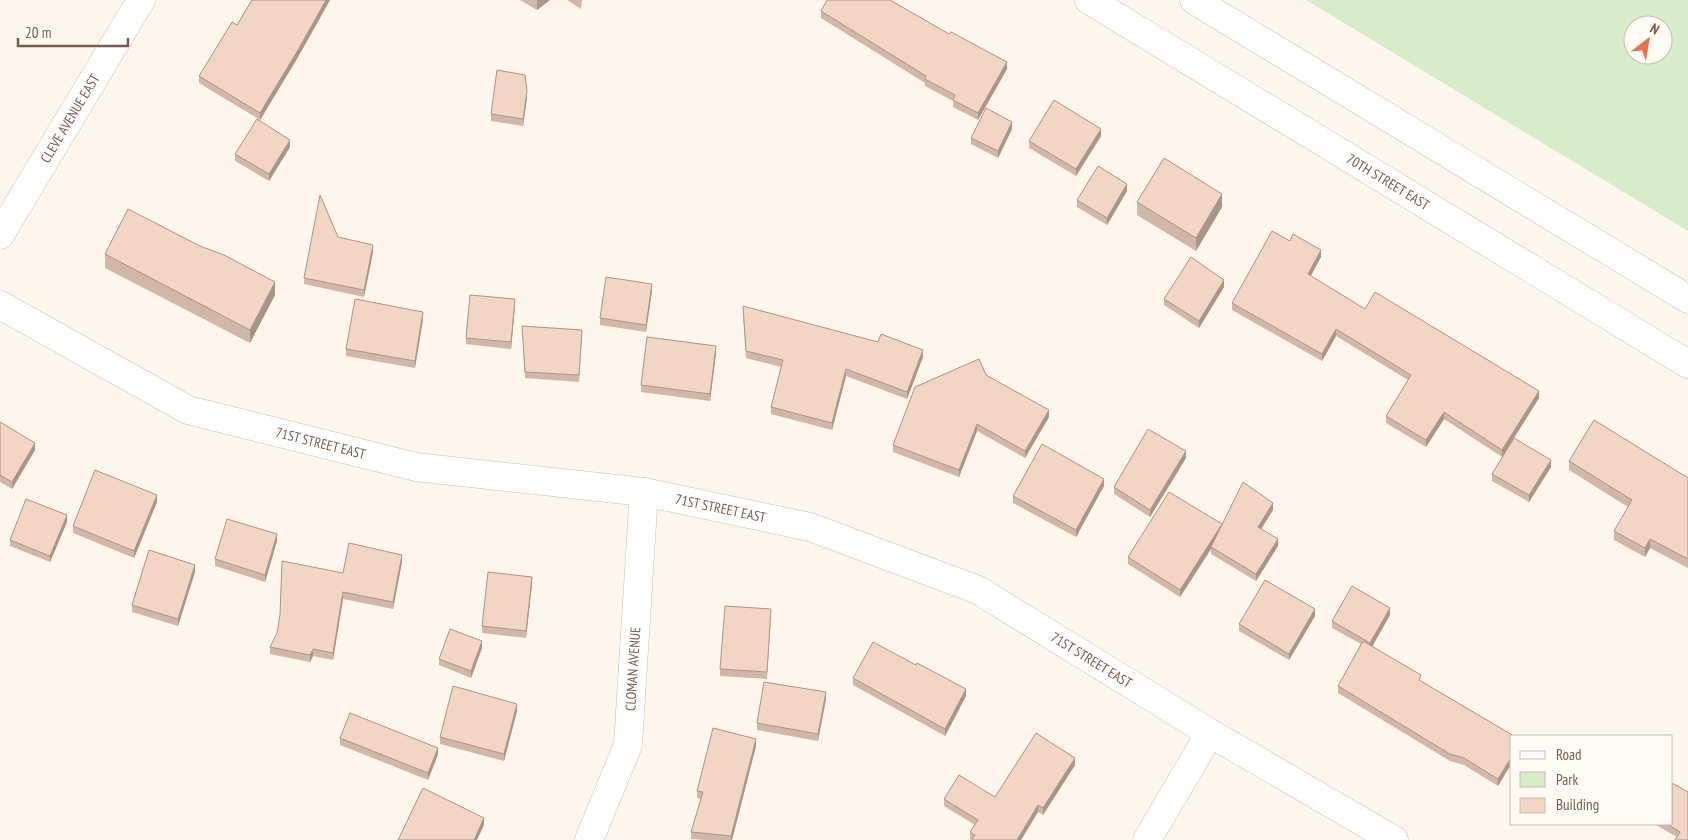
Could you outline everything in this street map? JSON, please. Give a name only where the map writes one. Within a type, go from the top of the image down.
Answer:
[{"type":"street","name":"CLEVE AVENUE EAST","points":[[0,236],[141,0]]},
{"type":"street","name":"70TH STREET EAST","points":[[1089,0],[1688,364]]},
{"type":"street","points":[[1194,0],[1688,299]]},
{"type":"street","name":"71ST STREET EAST","points":[[0,305],[188,410],[416,467],[644,492],[810,527],[978,590],[1210,732],[1394,840]]},
{"type":"street","name":"CLOMAN AVENUE","points":[[589,840],[628,744],[644,492]]},
{"type":"street","points":[[1147,840],[1210,732]]},
{"type":"green space","points":[[1306,0],[1688,0],[1688,231]]},
{"type":"building","points":[[252,0],[326,0],[260,113],[199,76],[232,22],[237,25]]},
{"type":"building","points":[[827,0],[890,0],[949,34],[951,32],[1007,62],[978,113],[953,100],[955,95],[925,79],[926,76],[821,11]]},
{"type":"building","points":[[497,70],[525,75],[527,91],[523,119],[491,114]]},
{"type":"building","points":[[1054,100],[1101,129],[1076,169],[1029,141]]},
{"type":"building","points":[[986,108],[1012,122],[998,151],[971,138]]},
{"type":"building","points":[[257,119],[290,140],[269,174],[235,154]]},
{"type":"building","points":[[1164,158],[1222,194],[1196,238],[1137,202]]},
{"type":"building","points":[[1098,166],[1127,184],[1107,218],[1077,200]]},
{"type":"building","points":[[320,195],[338,237],[373,245],[364,290],[304,278]]},
{"type":"building","points":[[128,209],[275,282],[250,330],[105,254]]},
{"type":"building","points":[[1272,231],[1290,241],[1293,234],[1321,250],[1308,274],[1365,309],[1375,292],[1539,391],[1502,450],[1444,412],[1426,440],[1386,416],[1411,375],[1336,329],[1322,354],[1232,303]]},
{"type":"building","points":[[1191,257],[1224,280],[1199,321],[1164,299]]},
{"type":"building","points":[[606,277],[652,284],[646,325],[600,318]]},
{"type":"building","points":[[470,295],[515,299],[511,342],[466,338]]},
{"type":"building","points":[[355,299],[423,312],[415,361],[346,349]]},
{"type":"building","points":[[743,306],[878,342],[881,334],[923,350],[907,392],[846,369],[832,423],[771,407],[783,360],[746,351]]},
{"type":"building","points":[[522,326],[582,330],[579,375],[525,372]]},
{"type":"building","points":[[647,337],[716,346],[710,394],[641,385]]},
{"type":"building","points":[[979,359],[986,375],[1049,410],[1025,451],[977,424],[959,470],[893,445],[915,387]]},
{"type":"building","points":[[1594,420],[1688,478],[1688,559],[1650,539],[1645,548],[1614,531],[1632,500],[1569,461]]},
{"type":"building","points":[[0,422],[35,443],[12,482],[0,475]]},
{"type":"building","points":[[1148,429],[1186,451],[1150,510],[1114,487]]},
{"type":"building","points":[[1514,438],[1551,460],[1529,495],[1492,474]]},
{"type":"building","points":[[1042,444],[1104,479],[1076,530],[1013,496]]},
{"type":"building","points":[[95,470],[157,495],[134,551],[73,526]]},
{"type":"building","points":[[1243,482],[1273,503],[1258,527],[1278,539],[1256,574],[1211,547]]},
{"type":"building","points":[[1169,492],[1222,524],[1180,590],[1128,557]]},
{"type":"building","points":[[26,499],[67,515],[50,556],[10,540]]},
{"type":"building","points":[[227,519],[277,534],[265,575],[215,559]]},
{"type":"building","points":[[349,543],[402,555],[393,602],[343,592],[333,653],[313,649],[310,655],[270,647],[277,633],[280,615],[282,561],[343,573]]},
{"type":"building","points":[[149,550],[195,565],[178,619],[132,605]]},
{"type":"building","points":[[488,572],[532,577],[526,631],[482,626]]},
{"type":"building","points":[[1265,580],[1315,609],[1289,654],[1239,624]]},
{"type":"building","points":[[1352,586],[1390,608],[1370,643],[1332,621]]},
{"type":"building","points":[[725,606],[771,609],[767,672],[720,669]]},
{"type":"building","points":[[450,629],[482,641],[471,671],[439,659]]},
{"type":"building","points":[[1363,641],[1421,675],[1419,680],[1512,735],[1510,735],[1510,759],[1498,779],[1464,758],[1450,754],[1338,686]]},
{"type":"building","points":[[873,642],[966,689],[945,729],[853,678]]},
{"type":"building","points":[[764,682],[826,692],[818,734],[757,723]]},
{"type":"building","points":[[453,686],[517,704],[504,754],[440,737]]},
{"type":"building","points":[[350,713],[438,748],[428,773],[340,738]]},
{"type":"building","points":[[713,728],[756,739],[731,836],[691,832],[703,792],[697,791]]},
{"type":"building","points":[[1036,733],[1075,758],[1043,808],[1038,805],[1017,840],[972,840],[975,835],[970,832],[978,820],[944,799],[959,775],[995,797]]},
{"type":"building","points":[[1673,784],[1688,792],[1688,840],[1675,840],[1680,832],[1669,825],[1673,825]]},
{"type":"building","points":[[423,788],[484,818],[474,840],[398,840]]}]
